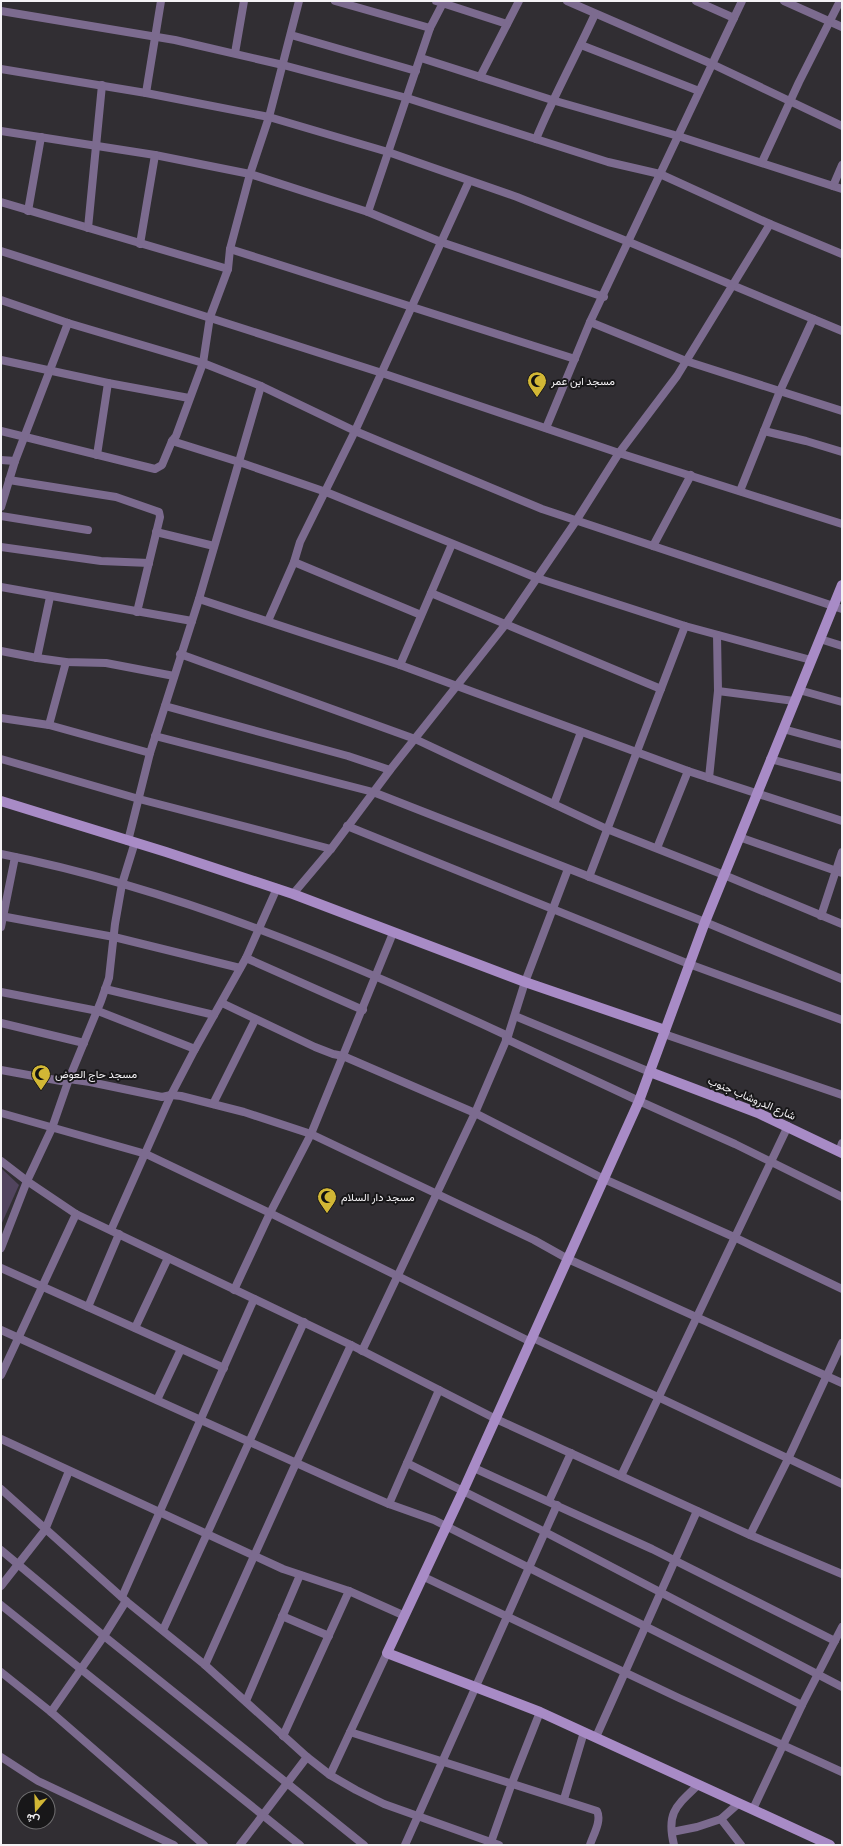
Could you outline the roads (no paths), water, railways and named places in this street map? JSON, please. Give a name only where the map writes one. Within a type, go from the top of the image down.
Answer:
[{"type":"street","points":[[146,93],[161,1]]},
{"type":"street","points":[[235,53],[244,1]]},
{"type":"street","points":[[1,431],[155,469],[162,465],[176,436],[203,363],[210,317],[228,269],[230,249],[250,174],[283,65],[299,1]]},
{"type":"street","points":[[335,1],[430,28]]},
{"type":"street","points":[[480,77],[519,1]]},
{"type":"street","points":[[567,1],[712,64],[842,126]]},
{"type":"street","points":[[696,1],[734,18]]},
{"type":"street","points":[[546,428],[590,322],[604,297],[660,174],[742,1]]},
{"type":"street","points":[[784,1],[842,27]]},
{"type":"street","points":[[762,162],[840,1]]},
{"type":"street","points":[[368,212],[439,2],[507,24]]},
{"type":"street","points":[[1,11],[154,37],[235,53],[407,98],[608,162],[660,174],[770,224],[842,254]]},
{"type":"street","points":[[536,139],[552,100],[581,45],[595,14]]},
{"type":"street","points":[[291,35],[416,71]]},
{"type":"street","points":[[581,45],[699,91]]},
{"type":"street","points":[[421,58],[552,100],[762,162],[842,189]]},
{"type":"street","points":[[1,69],[102,85],[268,117],[388,152],[517,197],[732,284],[842,331]]},
{"type":"street","points":[[88,228],[102,85]]},
{"type":"street","points":[[1,131],[96,147],[156,155],[250,174],[368,212],[441,242],[604,297]]},
{"type":"street","points":[[28,211],[41,137]]},
{"type":"street","points":[[140,244],[156,155]]},
{"type":"street","points":[[833,186],[842,165]]},
{"type":"street","points":[[268,621],[294,562],[300,542],[355,431],[469,181]]},
{"type":"street","points":[[1,202],[228,269]]},
{"type":"street","points":[[293,894],[331,849],[390,770],[505,625],[576,521],[619,454],[686,361],[770,224]]},
{"type":"street","points":[[230,249],[575,359]]},
{"type":"street","points":[[1,251],[382,373],[619,454],[691,475],[842,524]]},
{"type":"street","points":[[1,300],[68,323],[203,363],[261,386],[355,431],[520,500],[576,521],[838,608]]},
{"type":"street","points":[[740,491],[780,391],[813,319]]},
{"type":"street","points":[[590,322],[686,361],[842,411]]},
{"type":"street","points":[[1,507],[15,461],[68,323]]},
{"type":"street","points":[[1,360],[108,383],[189,398]]},
{"type":"street","points":[[97,455],[108,383]]},
{"type":"street","points":[[1,1248],[27,1181],[52,1128],[69,1079],[98,1011],[109,978],[122,884],[132,842],[139,799],[150,754],[180,654],[199,598],[261,386]]},
{"type":"street","points":[[764,431],[806,441],[842,452]]},
{"type":"street","points":[[172,442],[238,462],[326,492],[536,578],[685,626],[810,660]]},
{"type":"street","points":[[1,460],[15,461]]},
{"type":"street","points":[[653,546],[691,475]]},
{"type":"street","points":[[9,480],[116,497],[159,512],[160,517],[137,612]]},
{"type":"street","points":[[1,516],[88,530]]},
{"type":"street","points":[[156,532],[214,546]]},
{"type":"street","points":[[400,665],[452,544]]},
{"type":"street","points":[[1,547],[101,561],[149,563]]},
{"type":"street","points":[[294,562],[421,615]]},
{"type":"street","points":[[330,1774],[474,1468],[639,1102],[705,922],[770,759],[810,660],[838,608],[842,585]]},
{"type":"street","points":[[1,587],[50,597],[192,621]]},
{"type":"street","points":[[431,593],[661,689]]},
{"type":"street","points":[[37,658],[50,597]]},
{"type":"street","points":[[199,598],[400,665],[636,753],[756,794],[842,821]]},
{"type":"street","points":[[589,877],[685,626]]},
{"type":"street","points":[[709,778],[718,691],[717,635]]},
{"type":"street","points":[[820,639],[842,646]]},
{"type":"street","points":[[1,651],[66,662],[106,663],[174,676]]},
{"type":"street","points":[[180,654],[415,739],[607,829],[724,875],[842,924]]},
{"type":"street","points":[[49,725],[66,662]]},
{"type":"street","points":[[799,690],[842,702]]},
{"type":"street","points":[[718,691],[794,701]]},
{"type":"street","points":[[165,706],[328,750],[390,770]]},
{"type":"street","points":[[1,718],[49,725],[150,754]]},
{"type":"street","points":[[783,729],[842,745]]},
{"type":"street","points":[[554,804],[581,732]]},
{"type":"street","points":[[155,736],[373,792],[705,922],[842,979]]},
{"type":"street","points":[[1,759],[139,799],[331,849]]},
{"type":"street","points":[[770,759],[842,778]]},
{"type":"street","points":[[657,848],[688,771]]},
{"type":"street","points":[[1,801],[277,888],[525,982],[842,1095]]},
{"type":"street","points":[[347,826],[551,910],[689,964],[842,1020]]},
{"type":"street","points":[[739,837],[839,872]]},
{"type":"street","points":[[821,916],[839,872],[842,852]]},
{"type":"street","points":[[1,854],[122,884],[258,928],[376,976],[639,1102],[701,1128],[771,1161],[842,1197]]},
{"type":"street","points":[[1,927],[15,857]]},
{"type":"street","points":[[362,1351],[475,1113],[507,1038],[525,982],[568,868]]},
{"type":"street","points":[[111,1230],[172,1095],[195,1049],[246,958],[277,888]]},
{"type":"street","points":[[2,916],[114,936],[240,968]]},
{"type":"street","points":[[234,1290],[270,1212],[310,1134],[363,1010],[393,933]]},
{"type":"street","points":[[246,958],[363,1010]]},
{"type":"street","points":[[105,989],[214,1015]]},
{"type":"street","points":[[1,992],[98,1011],[195,1049]]},
{"type":"street","points":[[222,1003],[255,1020],[325,1051],[343,1056],[475,1113],[604,1179],[734,1237],[842,1289]]},
{"type":"street","points":[[515,1016],[650,1072]]},
{"type":"street","points":[[213,1104],[255,1020]]},
{"type":"street","points":[[1,1023],[84,1043]]},
{"type":"street","points":[[1,1070],[61,1081],[69,1079],[90,1082],[162,1097],[172,1095],[244,1112],[310,1134],[534,1240],[568,1259],[842,1383]]},
{"type":"street","name":"شارع الدروشاب جنوب","points":[[650,1072],[700,1090],[841,1149]]},
{"type":"street","points":[[1,1113],[146,1154],[270,1212],[398,1276],[532,1340],[659,1397],[842,1484]]},
{"type":"street","points":[[621,1476],[696,1316],[788,1126]]},
{"type":"street","points":[[1,1161],[27,1181],[76,1214],[304,1322],[496,1419],[750,1535],[842,1574]]},
{"type":"street","points":[[1,1375],[76,1214]]},
{"type":"street","points":[[88,1307],[119,1234]]},
{"type":"street","points":[[135,1328],[168,1258]]},
{"type":"street","points":[[1,1268],[224,1368]]},
{"type":"street","points":[[51,1712],[104,1636],[124,1599],[160,1511],[254,1299]]},
{"type":"street","points":[[163,1630],[206,1533],[304,1322]]},
{"type":"street","points":[[1,1330],[389,1504],[428,1517],[802,1705]]},
{"type":"street","points":[[750,1535],[788,1459],[842,1343]]},
{"type":"street","points":[[204,1665],[351,1345]]},
{"type":"street","points":[[157,1400],[181,1349]]},
{"type":"street","points":[[389,1504],[439,1390]]},
{"type":"street","points":[[1,1439],[160,1511],[254,1556],[300,1575],[349,1592],[405,1616]]},
{"type":"street","points":[[405,1845],[475,1686],[530,1568],[545,1532],[553,1503],[571,1453]]},
{"type":"street","points":[[407,1463],[545,1532],[842,1687]]},
{"type":"street","points":[[474,1468],[553,1503],[674,1560],[835,1641]]},
{"type":"street","points":[[1,1586],[45,1530],[69,1471]]},
{"type":"street","points":[[1,1489],[45,1530],[124,1599],[163,1630],[246,1701],[307,1757],[330,1774],[356,1790],[418,1817],[493,1844],[512,1784],[540,1712]]},
{"type":"street","points":[[596,1737],[697,1511]]},
{"type":"street","points":[[1,1550],[104,1636],[364,1845]]},
{"type":"street","points":[[246,1701],[300,1575]]},
{"type":"street","points":[[424,1576],[624,1672],[842,1772]]},
{"type":"street","points":[[284,1736],[349,1592]]},
{"type":"street","points":[[1,1605],[80,1670],[300,1845]]},
{"type":"street","points":[[282,1616],[329,1636]]},
{"type":"street","points":[[753,1809],[802,1705],[842,1627]]},
{"type":"street","points":[[387,1653],[540,1712],[830,1845]]},
{"type":"street","points":[[1,1672],[51,1712],[204,1845]]},
{"type":"street","points":[[350,1732],[442,1760],[512,1784],[564,1799],[597,1811],[599,1820],[590,1845]]},
{"type":"street","points":[[564,1799],[584,1732]]},
{"type":"street","points":[[1,1757],[38,1781],[174,1845]]},
{"type":"street","points":[[240,1845],[307,1757]]},
{"type":"street","points":[[698,1785],[676,1807],[671,1818],[672,1840],[697,1827],[721,1819],[739,1803]]},
{"type":"street","points":[[721,1819],[741,1845]]},
{"type":"place","name":"مسجد ابن عمر","points":[[537,398]]},
{"type":"place","name":"مسجد حاج العوض","points":[[41,1091]]},
{"type":"place","name":"مسجد دار السلام","points":[[327,1214]]}]
